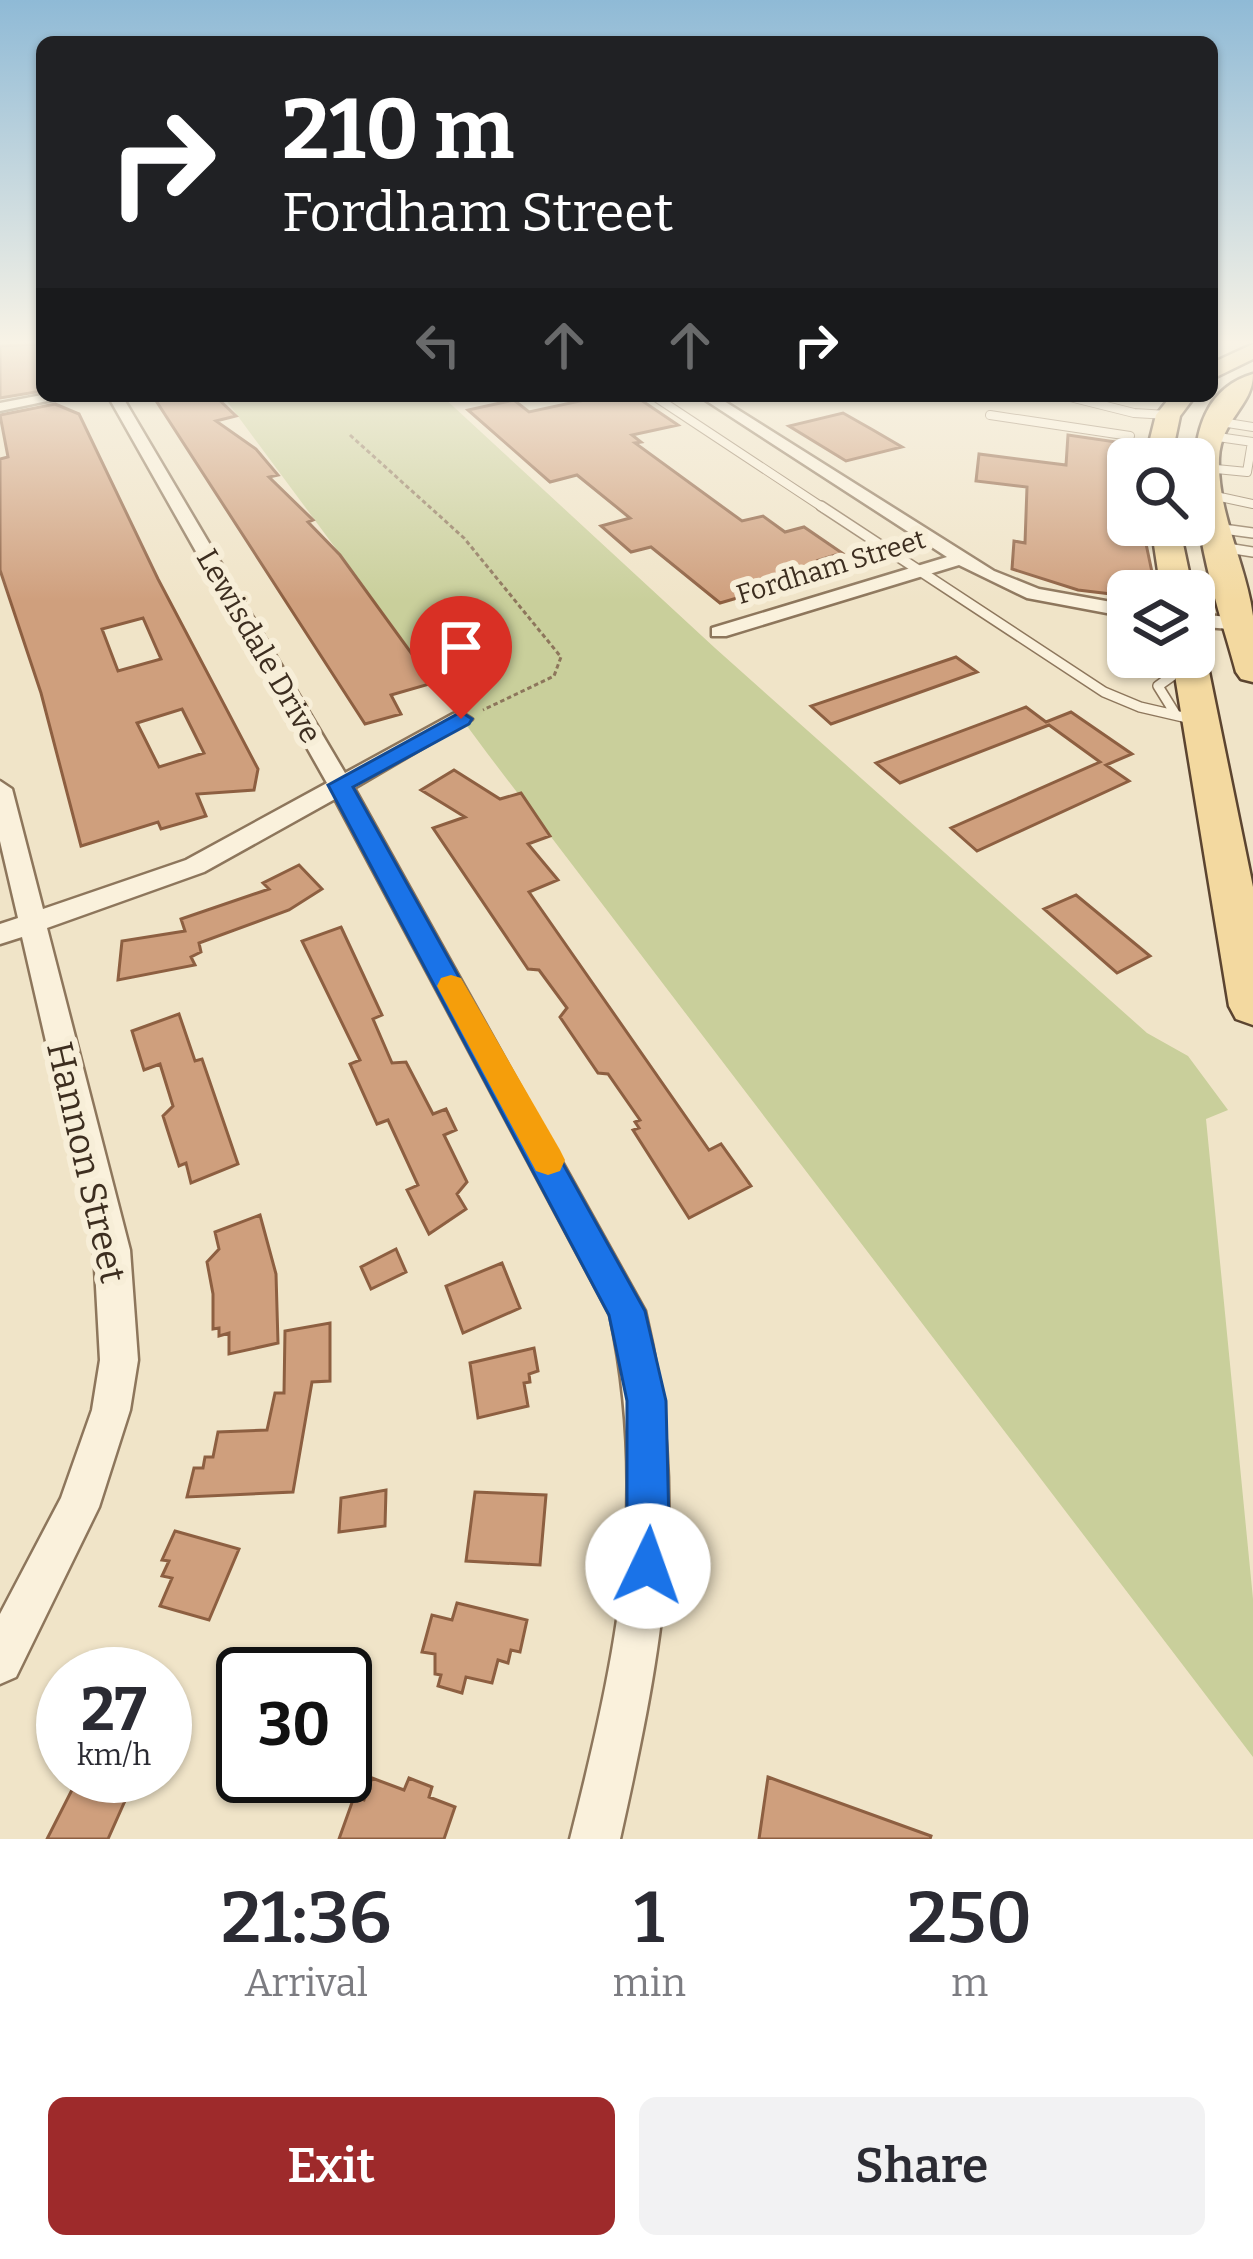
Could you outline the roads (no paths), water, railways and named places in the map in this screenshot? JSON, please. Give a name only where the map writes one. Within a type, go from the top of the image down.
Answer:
[{"type":"main road","points":[[1215,516],[1219,538],[1242,585],[1249,650]]},
{"type":"main road","points":[[1189,678],[1188,718],[1253,1006]]},
{"type":"street","name":"Lewisdale Drive","points":[[135,430],[340,785],[627,1311],[638,1348],[651,1458],[646,1608],[595,1839]]},
{"type":"street","points":[[759,430],[961,559],[1034,594],[1107,612]]},
{"type":"street","name":"Fordham Street","points":[[719,632],[961,559]]},
{"type":"street","points":[[1215,631],[1249,650]]},
{"type":"street","points":[[15,929],[194,866],[461,719]]},
{"type":"street","name":"Hannon Street","points":[[0,789],[15,929],[112,1250],[119,1360],[111,1410],[78,1507],[0,1661]]},
{"type":"lane","points":[[705,430],[1104,692],[1140,707],[1188,718]]},
{"type":"lane","points":[[1089,430],[1130,436]]},
{"type":"lane","points":[[1215,480],[1247,472],[1252,442],[1217,430]]},
{"type":"lane","points":[[1215,485],[1253,504]]},
{"type":"lane","points":[[1219,538],[1253,533]]},
{"type":"lane","points":[[1219,538],[1253,552]]},
{"type":"lane","points":[[1169,678],[1158,686],[1188,718]]}]
